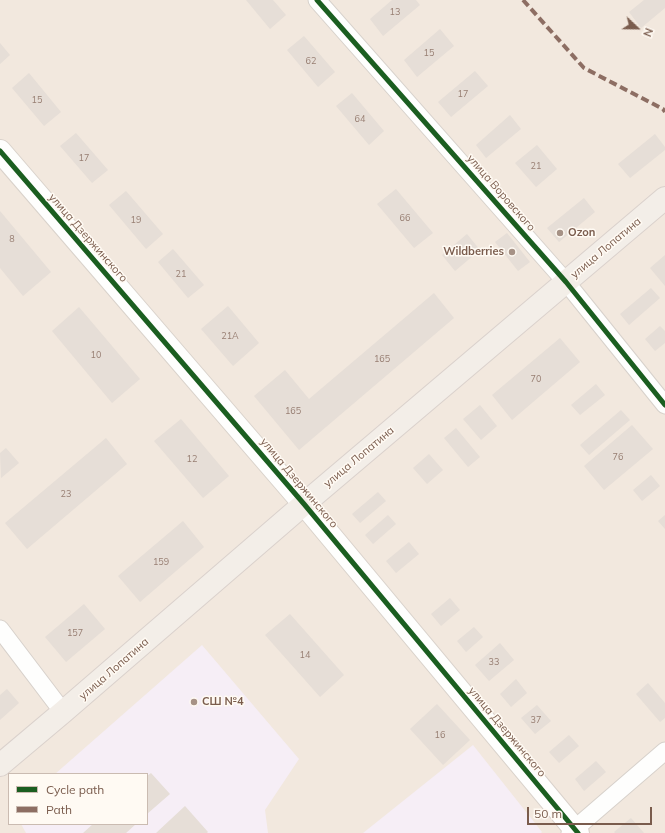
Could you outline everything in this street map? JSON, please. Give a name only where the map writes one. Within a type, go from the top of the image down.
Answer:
[{"type":"main road","name":"улица Лопатина","points":[[0,765],[304,504],[665,198]]},
{"type":"street","name":"улица Воровского","points":[[317,0],[566,282],[665,405]]},
{"type":"street","name":"улица Дзержинского","points":[[0,151],[304,504],[574,832]]},
{"type":"street","points":[[0,629],[63,712]]},
{"type":"street","points":[[574,832],[665,751]]},
{"type":"shaded area","points":[[0,0],[665,0],[665,833],[0,833]]},
{"type":"shaded area","name":"СШ №4","points":[[202,645],[299,759],[265,810],[268,833],[26,833],[22,825],[148,825],[148,773],[56,773]]},
{"type":"shaded area","points":[[473,745],[542,832],[541,833],[363,833]]},
{"type":"building","points":[[246,0],[273,0],[286,15],[270,29]]},
{"type":"building","points":[[392,0],[416,0],[420,5],[383,36],[370,19]]},
{"type":"building","points":[[644,0],[665,0],[665,8],[641,28],[629,12]]},
{"type":"building","points":[[440,29],[454,46],[417,77],[404,60]]},
{"type":"building","points":[[304,36],[335,72],[318,87],[287,50]]},
{"type":"building","points":[[0,43],[10,55],[0,64]]},
{"type":"building","points":[[475,71],[488,86],[451,117],[438,102]]},
{"type":"building","points":[[29,73],[61,112],[44,126],[12,88]]},
{"type":"building","points":[[352,93],[384,131],[369,145],[336,106]]},
{"type":"building","points":[[510,115],[521,129],[486,158],[476,145]]},
{"type":"building","points":[[76,133],[108,170],[92,183],[60,146]]},
{"type":"building","points":[[655,134],[665,147],[665,150],[630,178],[618,164]]},
{"type":"building","points":[[537,145],[557,169],[536,187],[515,163]]},
{"type":"building","points":[[396,189],[433,233],[414,248],[377,204]]},
{"type":"building","points":[[126,191],[163,234],[146,249],[109,205]]},
{"type":"building","points":[[584,198],[595,212],[559,242],[547,228]]},
{"type":"building","points":[[0,211],[51,272],[23,296],[0,268]]},
{"type":"building","name":"Wildberries","points":[[507,233],[530,262],[518,271],[495,242]]},
{"type":"building","points":[[467,234],[480,250],[455,271],[442,255]]},
{"type":"building","points":[[173,249],[204,285],[188,298],[158,262]]},
{"type":"building","points":[[665,255],[665,286],[650,268]]},
{"type":"building","points":[[651,288],[660,298],[629,325],[620,314]]},
{"type":"building","points":[[434,293],[454,318],[299,450],[254,396],[285,370],[309,399]]},
{"type":"building","points":[[228,306],[259,343],[233,366],[201,329]]},
{"type":"building","points":[[79,307],[140,379],[112,403],[52,331]]},
{"type":"building","points":[[660,326],[665,331],[665,343],[655,351],[645,339]]},
{"type":"building","points":[[560,338],[580,362],[512,420],[492,395]]},
{"type":"building","points":[[596,384],[605,395],[580,415],[571,405]]},
{"type":"building","points":[[480,405],[497,426],[481,440],[463,419]]},
{"type":"building","points":[[621,410],[630,420],[589,455],[580,445]]},
{"type":"building","points":[[181,419],[229,476],[203,498],[154,441]]},
{"type":"building","points":[[632,425],[653,449],[604,490],[584,466]]},
{"type":"building","points":[[456,428],[480,457],[468,467],[444,438]]},
{"type":"building","points":[[106,438],[127,464],[27,549],[5,523]]},
{"type":"building","points":[[6,448],[19,463],[1,478],[0,453]]},
{"type":"building","points":[[429,454],[443,470],[427,484],[413,468]]},
{"type":"building","points":[[651,475],[660,486],[642,501],[633,490]]},
{"type":"building","points":[[378,492],[386,501],[360,523],[352,514]]},
{"type":"building","points":[[388,515],[396,524],[373,544],[365,535]]},
{"type":"building","points":[[665,515],[665,529],[658,521]]},
{"type":"building","points":[[183,521],[204,547],[140,602],[118,576]]},
{"type":"building","points":[[409,542],[419,554],[396,573],[386,561]]},
{"type":"building","points":[[450,598],[460,610],[441,626],[431,614]]},
{"type":"building","points":[[84,604],[105,629],[66,662],[45,637]]},
{"type":"building","points":[[290,614],[344,675],[320,697],[265,635]]},
{"type":"building","points":[[474,627],[483,637],[466,652],[457,641]]},
{"type":"building","points":[[500,643],[514,660],[489,681],[475,665]]},
{"type":"building","points":[[516,679],[527,693],[511,707],[500,694]]},
{"type":"building","points":[[648,683],[665,703],[665,718],[660,722],[636,694]]},
{"type":"building","points":[[7,689],[19,703],[0,720],[0,695]]},
{"type":"building","points":[[437,704],[470,740],[443,765],[410,729]]},
{"type":"building","points":[[537,705],[551,721],[535,734],[521,718]]},
{"type":"building","points":[[569,735],[579,746],[559,763],[549,752]]},
{"type":"building","points":[[596,761],[606,772],[584,791],[575,779]]},
{"type":"building","points":[[151,773],[170,794],[148,813],[148,775]]},
{"type":"building","points":[[185,806],[208,832],[207,833],[156,833]]},
{"type":"building","points":[[631,818],[644,833],[614,832]]},
{"type":"building","points":[[92,825],[135,825],[126,833],[83,833]]},
{"type":"marked path","points":[[523,0],[584,68],[663,109],[665,112]]},
{"type":"cycle path","points":[[317,0],[566,282],[665,405]]},
{"type":"cycle path","points":[[0,151],[304,504],[578,833]]},
{"type":"place","name":"Ozon","points":[[560,233]]},
{"type":"place","name":"Wildberries","points":[[512,252]]},
{"type":"place","name":"СШ №4","points":[[194,702]]}]
